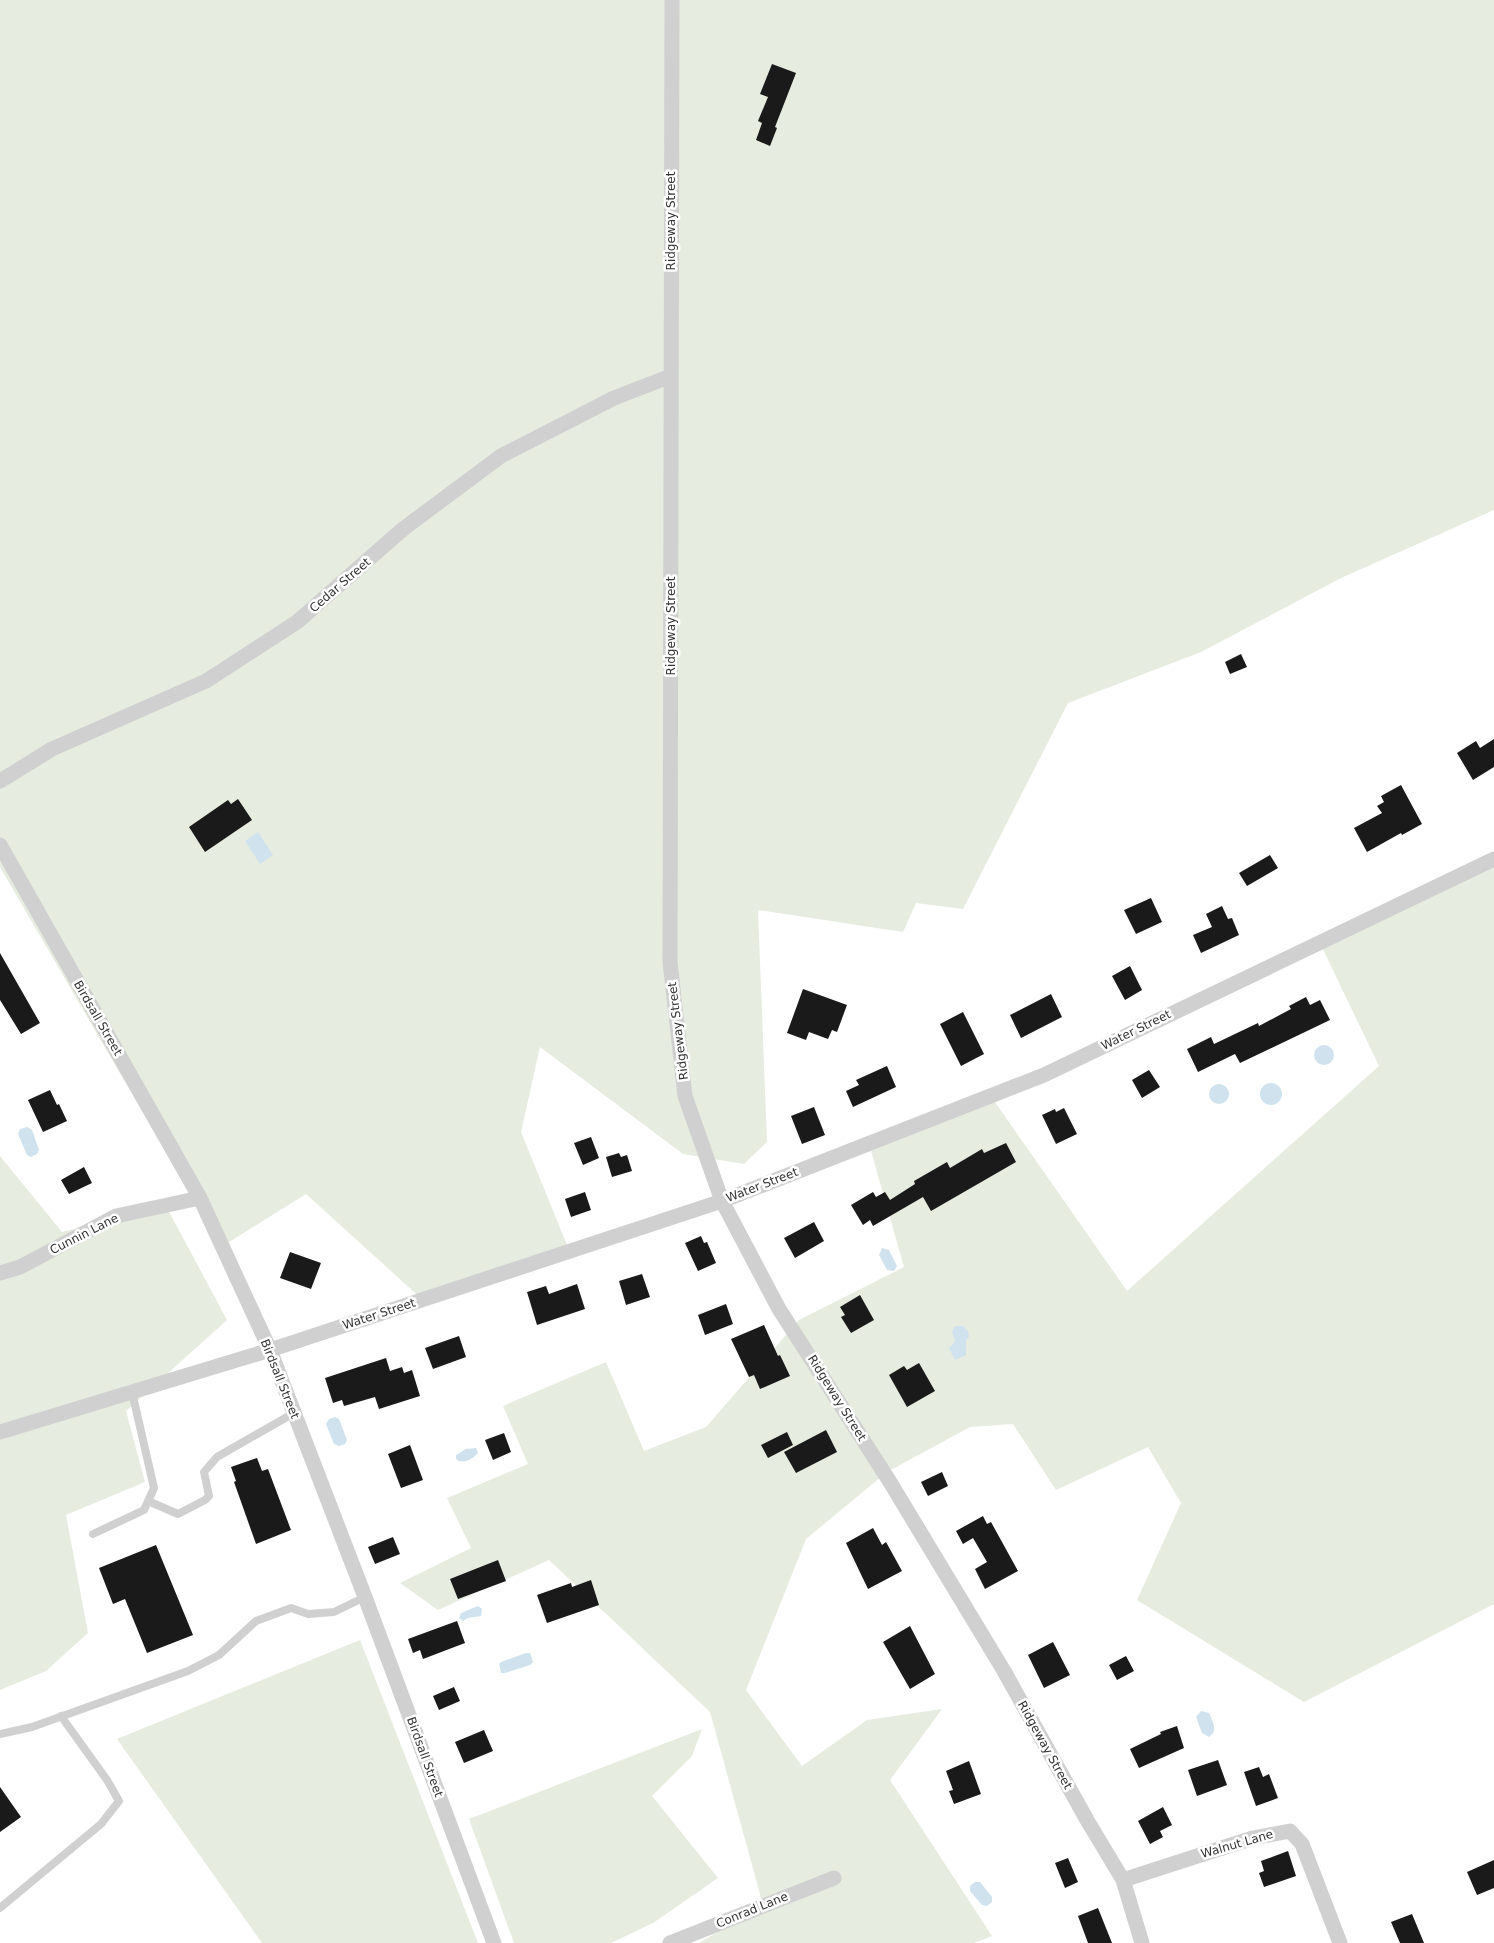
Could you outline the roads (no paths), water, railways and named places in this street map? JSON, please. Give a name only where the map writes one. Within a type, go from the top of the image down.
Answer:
[{"type":"street","name":"Ridgeway Street","points":[[672,0],[670,962],[685,1096],[722,1201],[779,1309],[890,1482],[1004,1671],[1087,1820],[1123,1880],[1142,1943]]},
{"type":"street","name":"Cedar Street","points":[[0,780],[52,749],[206,681],[297,622],[403,529],[501,456],[614,398],[671,376]]},
{"type":"street","name":"Birdsall Street","points":[[0,846],[200,1198],[270,1350],[365,1597],[494,1943]]},
{"type":"street","name":"Water Street","points":[[0,1432],[270,1350],[722,1201],[1044,1075],[1494,859]]},
{"type":"street","name":"Cunnin Lane","points":[[0,1273],[20,1267],[116,1216],[200,1198]]},
{"type":"street","name":"Walnut Lane","points":[[1123,1880],[1253,1838],[1290,1831],[1302,1844],[1340,1943]]},
{"type":"street","name":"Conrad Lane","points":[[670,1943],[834,1878]]},
{"type":"lane","points":[[94,1534],[144,1510],[154,1488],[132,1392]]},
{"type":"lane","points":[[148,1502],[178,1514],[206,1500],[209,1496],[204,1472],[217,1457],[294,1412]]},
{"type":"lane","points":[[0,1734],[32,1727],[188,1671],[219,1655],[256,1621],[291,1608],[308,1614],[334,1612],[365,1597]]},
{"type":"lane","points":[[0,1908],[101,1824],[118,1801],[107,1780],[61,1716]]},
{"type":"water","points":[[258,832],[273,855],[260,864],[245,841]]},
{"type":"water","points":[[1324,1045],[1331,1048],[1334,1055],[1331,1062],[1324,1065],[1317,1062],[1314,1055],[1317,1048]]},
{"type":"water","points":[[1267,1083],[1275,1083],[1282,1090],[1282,1098],[1275,1105],[1267,1105],[1260,1098],[1260,1090]]},
{"type":"water","points":[[1215,1084],[1223,1084],[1229,1090],[1229,1098],[1223,1104],[1215,1104],[1209,1098],[1209,1090]]},
{"type":"water","points":[[27,1127],[32,1130],[39,1150],[37,1154],[31,1157],[27,1155],[18,1134],[20,1129]]},
{"type":"water","points":[[882,1248],[889,1250],[897,1266],[894,1271],[887,1270],[879,1255]]},
{"type":"water","points":[[963,1326],[968,1331],[969,1337],[966,1340],[966,1355],[955,1360],[949,1348],[954,1343],[955,1340],[952,1333],[954,1327]]},
{"type":"water","points":[[335,1417],[339,1419],[347,1440],[345,1444],[339,1446],[334,1444],[326,1424],[329,1419]]},
{"type":"water","points":[[476,1448],[478,1453],[471,1459],[459,1461],[456,1459],[456,1455],[466,1449]]},
{"type":"water","points":[[478,1606],[482,1609],[481,1616],[468,1618],[463,1621],[459,1618],[461,1613]]},
{"type":"water","points":[[530,1653],[533,1662],[530,1665],[501,1673],[499,1664],[501,1662]]},
{"type":"water","points":[[1201,1711],[1209,1713],[1213,1723],[1214,1732],[1209,1737],[1202,1733],[1196,1717]]},
{"type":"water","points":[[975,1882],[980,1882],[992,1897],[992,1902],[987,1906],[982,1905],[970,1891],[970,1886]]}]
